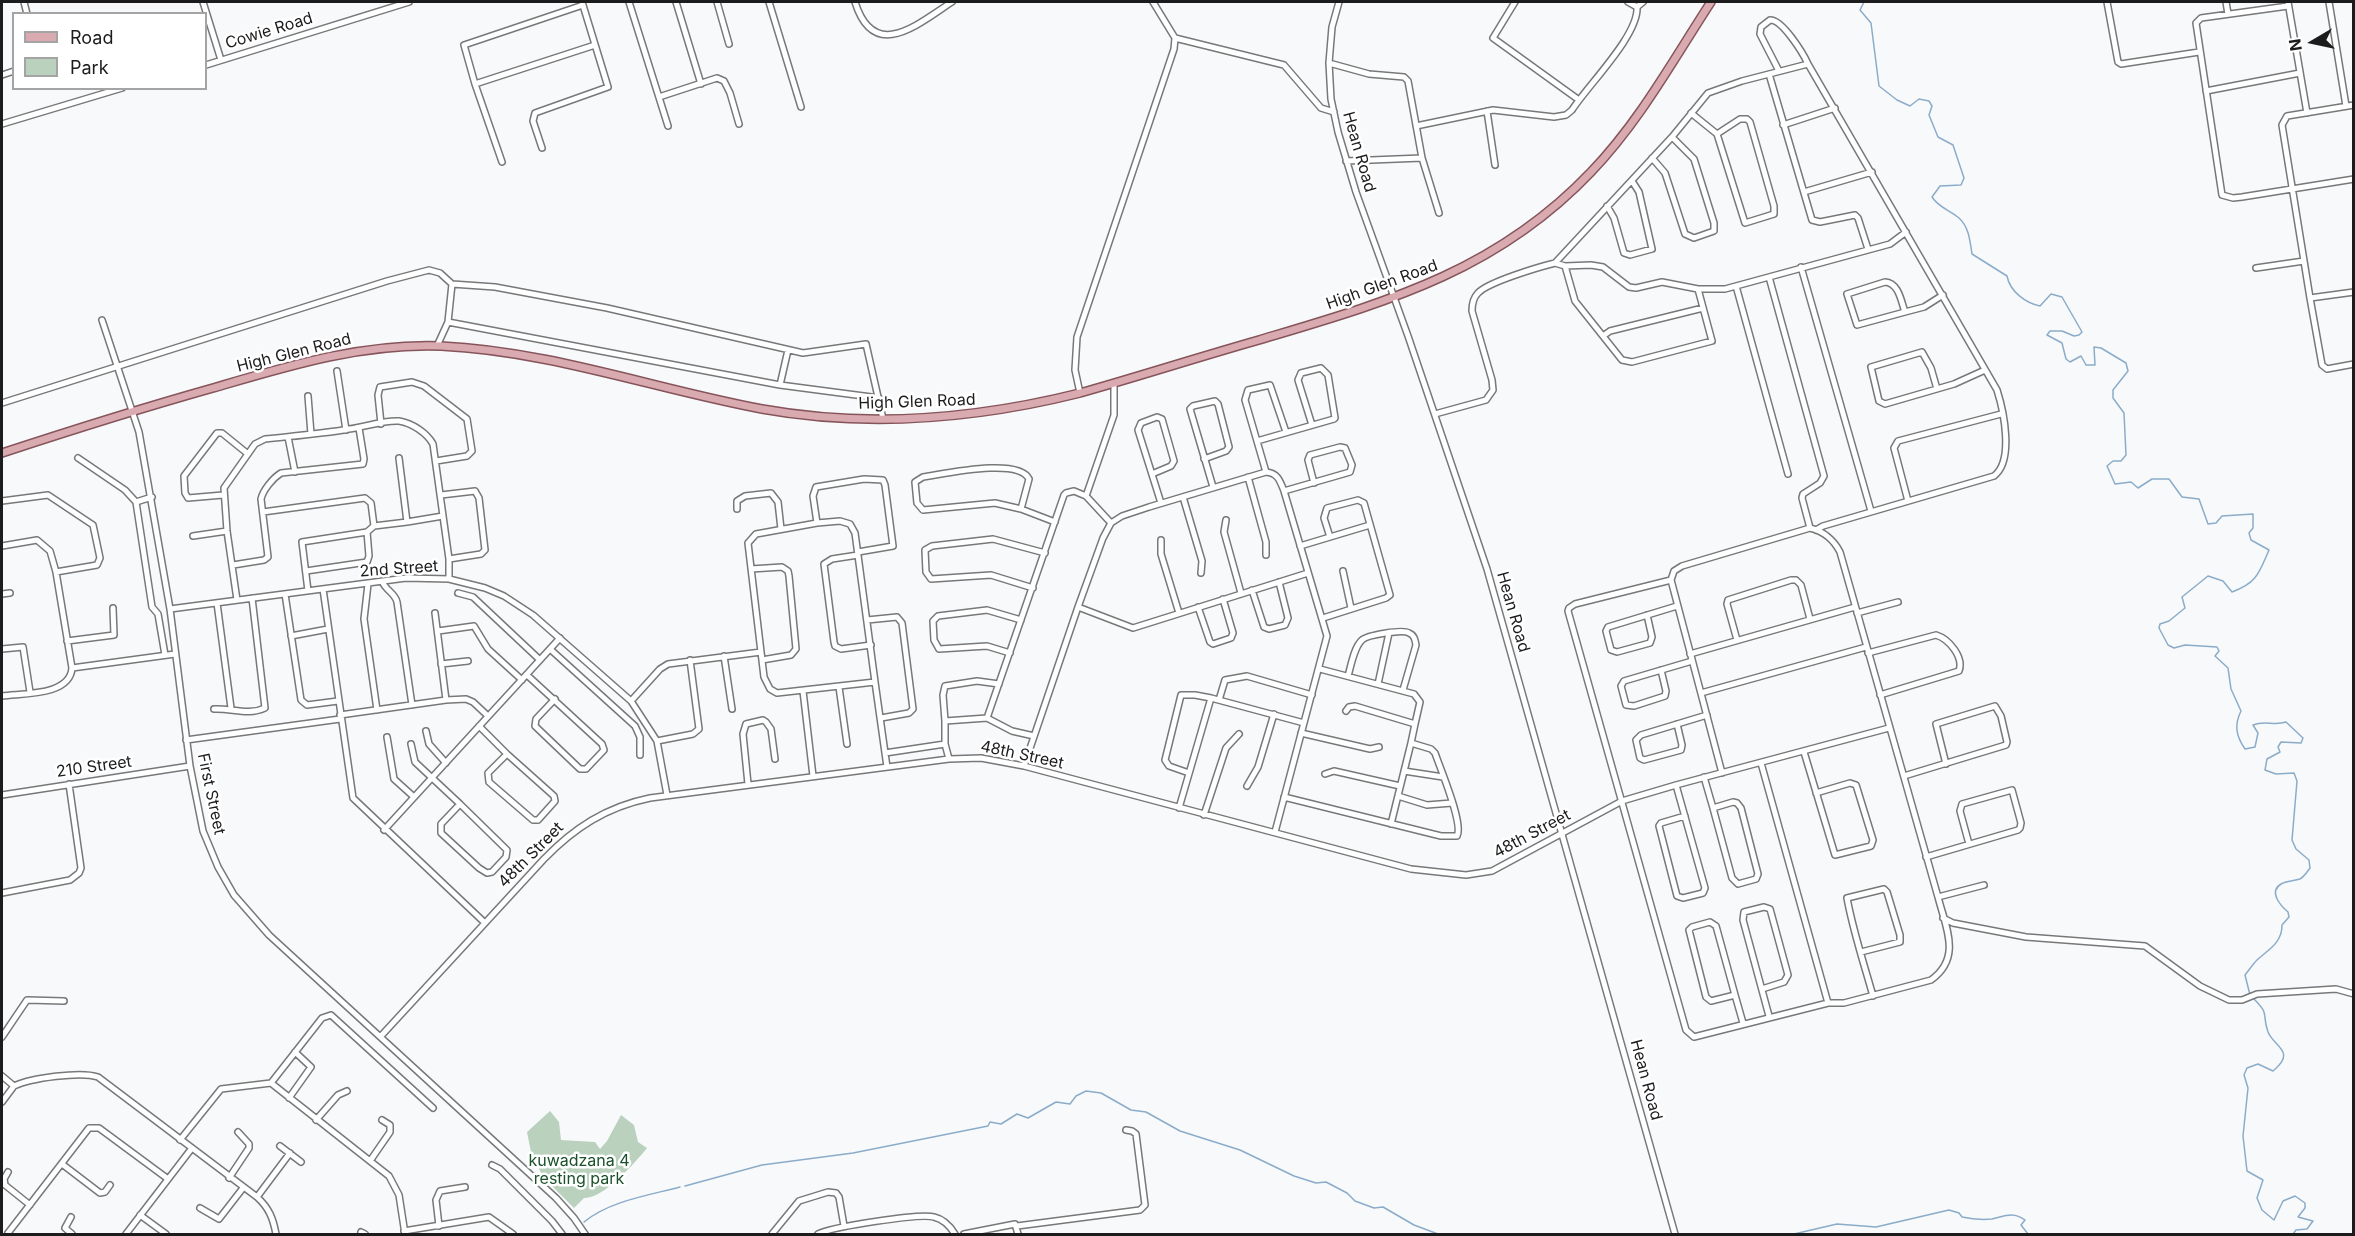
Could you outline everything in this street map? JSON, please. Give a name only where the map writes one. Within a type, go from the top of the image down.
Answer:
[{"type":"main road","name":"High Glen Road","points":[[2,453],[275,369],[331,356],[379,349],[438,346],[522,355],[771,410],[834,418],[883,420],[980,414],[1034,405],[1080,393],[1394,297],[1453,273],[1489,253],[1547,213],[1574,189],[1621,139],[1711,2]]},
{"type":"street","name":"Cowie Road","points":[[207,65],[407,2]]},
{"type":"street","points":[[628,2],[668,126]]},
{"type":"street","points":[[676,2],[701,84]]},
{"type":"street","points":[[717,2],[729,44]]},
{"type":"street","points":[[769,2],[801,107]]},
{"type":"street","points":[[855,2],[866,25],[876,33],[885,36],[902,33],[952,2]]},
{"type":"street","points":[[1080,393],[1075,370],[1077,337],[1174,49],[1175,38],[1154,2]]},
{"type":"street","name":"Hean Road","points":[[1339,2],[1332,27],[1329,63],[1334,112],[1346,160],[1487,569],[1675,1234]]},
{"type":"street","points":[[1515,2],[1493,38],[1579,100]]},
{"type":"street","points":[[1628,2],[1637,7]]},
{"type":"street","points":[[1416,126],[1487,111],[1560,117],[1572,110],[1609,62],[1636,21],[1637,7],[1643,2]]},
{"type":"street","points":[[2107,2],[2118,62],[2121,64],[2199,52]]},
{"type":"street","points":[[2226,2],[2228,14]]},
{"type":"street","points":[[2330,2],[2346,106]]},
{"type":"street","points":[[502,162],[464,45],[582,3],[608,87],[535,113],[533,120],[542,148]]},
{"type":"street","points":[[2307,113],[2288,4],[2201,18],[2196,23],[2222,195],[2233,198],[2354,179]]},
{"type":"street","points":[[207,15],[221,60]]},
{"type":"street","points":[[1722,772],[1677,606],[1671,580],[1674,571],[1682,566],[1988,478],[1998,473],[2005,460],[2006,449],[1997,390],[1803,54],[1779,22],[1770,20],[1761,27],[1760,34],[1779,71]]},
{"type":"street","points":[[1175,38],[1284,65],[1321,108],[1334,112]]},
{"type":"street","points":[[475,84],[595,45]]},
{"type":"street","points":[[1329,63],[1370,74],[1404,77],[1408,81],[1422,158],[1438,213]]},
{"type":"street","points":[[1555,263],[1672,137],[1708,93],[1808,64]]},
{"type":"street","points":[[2205,91],[2300,73]]},
{"type":"street","points":[[1769,74],[1810,216],[1815,222],[1851,214],[1857,216],[1868,249]]},
{"type":"street","points":[[659,97],[717,78],[724,81],[739,124]]},
{"type":"street","points":[[2,124],[115,90]]},
{"type":"street","points":[[2354,105],[2287,116],[2282,125],[2322,365],[2327,369],[2354,364]]},
{"type":"street","points":[[1783,125],[1835,108]]},
{"type":"street","points":[[1487,111],[1495,165]]},
{"type":"street","points":[[1691,113],[1718,134],[1745,223],[1774,214],[1774,206],[1750,122],[1747,119],[1740,119],[1718,134]]},
{"type":"street","points":[[1652,158],[1665,173],[1684,234],[1694,238],[1714,231],[1714,223],[1694,159],[1672,137]]},
{"type":"street","points":[[1346,160],[1422,158]]},
{"type":"street","points":[[1804,192],[1872,172]]},
{"type":"street","points":[[1607,207],[1614,218],[1624,253],[1630,255],[1652,249],[1640,196],[1632,181]]},
{"type":"street","points":[[1435,414],[1486,400],[1493,390],[1472,305],[1478,294],[1534,268],[1555,263],[1565,266],[1598,265],[1629,287],[1636,288],[1662,282],[1698,289],[1725,289],[1890,244],[1906,232]]},
{"type":"street","points":[[2256,268],[2304,261]]},
{"type":"street","points":[[1565,266],[1575,300],[1622,360],[1632,362],[1712,340],[1698,289]]},
{"type":"street","points":[[1801,267],[1871,511]]},
{"type":"street","points":[[2,403],[387,281],[429,270],[440,273],[452,284],[495,287],[607,308],[802,353],[866,344],[883,420]]},
{"type":"street","points":[[1671,580],[1575,604],[1568,611],[1686,1030],[1694,1036],[1828,1003],[1844,1003],[1931,980],[1944,968],[1950,956],[1949,941],[1840,552],[1834,542],[1813,529],[1802,498],[1806,491],[1823,480],[1823,470],[1769,277]]},
{"type":"street","points":[[1905,312],[1895,286],[1890,282],[1847,294],[1857,325],[1924,307],[1943,295]]},
{"type":"street","points":[[438,346],[448,322],[452,284]]},
{"type":"street","points":[[1736,286],[1788,474]]},
{"type":"street","points":[[2310,298],[2354,292]]},
{"type":"street","points":[[1603,336],[1610,331],[1703,308]]},
{"type":"street","name":"First Street","points":[[102,320],[133,411],[152,497],[170,609],[190,766],[197,808],[210,852],[234,895],[269,934],[556,1198],[585,1234]]},
{"type":"street","points":[[448,322],[780,385],[879,398]]},
{"type":"street","points":[[780,385],[788,350]]},
{"type":"street","points":[[1937,389],[1931,368],[1922,352],[1871,367],[1882,404],[1937,389],[1954,384],[1985,370]]},
{"type":"street","points":[[1257,441],[1312,425],[1336,417],[1327,372],[1321,368],[1301,373],[1298,380],[1312,425]]},
{"type":"street","points":[[337,371],[346,430]]},
{"type":"street","points":[[381,424],[378,395],[380,387],[409,382],[424,386],[463,415],[469,426],[472,451],[467,456],[436,461]]},
{"type":"street","points":[[1086,496],[1114,415],[1114,383]]},
{"type":"street","points":[[1266,472],[1245,400],[1248,390],[1270,385],[1286,432]]},
{"type":"street","points":[[308,396],[311,434]]},
{"type":"street","points":[[1204,459],[1226,451],[1229,447],[1218,404],[1215,401],[1192,406],[1190,409],[1204,459],[1213,488]]},
{"type":"street","points":[[1908,501],[1894,448],[1898,441],[2001,414]]},
{"type":"street","points":[[1152,474],[1171,466],[1174,461],[1160,417],[1141,423],[1138,427],[1152,474],[1161,503]]},
{"type":"street","points":[[237,600],[223,495],[225,483],[255,444],[261,440],[381,424],[402,422],[420,431],[432,441],[449,559],[449,579]]},
{"type":"street","points":[[233,565],[264,560],[268,556],[261,499],[263,492],[278,475],[363,464],[359,428]]},
{"type":"street","points":[[223,495],[188,498],[185,493],[184,476],[217,433],[222,433],[248,454]]},
{"type":"street","points":[[288,436],[295,472]]},
{"type":"street","points":[[1284,491],[1314,483],[1351,470],[1352,465],[1345,448],[1340,447],[1310,455],[1308,460],[1314,483]]},
{"type":"street","points":[[78,458],[125,490],[136,502],[152,607],[158,614],[165,655]]},
{"type":"street","points":[[399,458],[407,522]]},
{"type":"street","points":[[1021,509],[1029,479],[1024,473],[1018,471],[994,468],[923,477],[915,482],[917,503],[922,510],[995,503],[1021,509],[1055,522]]},
{"type":"street","points":[[1024,766],[1078,607],[1103,538],[1111,523],[1122,516],[1161,503],[1266,472],[1276,475],[1284,491],[1327,636],[1275,832]]},
{"type":"street","points":[[1248,477],[1266,542],[1266,555]]},
{"type":"street","points":[[817,523],[813,496],[816,487],[850,481],[883,480],[893,546],[832,559],[824,564],[835,646],[841,649],[871,645]]},
{"type":"street","points":[[441,495],[475,491],[479,498],[485,550],[481,554],[449,559]]},
{"type":"street","points":[[987,718],[1066,493],[1074,491],[1086,496],[1111,523]]},
{"type":"street","points":[[737,509],[737,501],[741,497],[771,493],[778,502],[781,529]]},
{"type":"street","points":[[2,501],[48,495],[93,525],[100,558],[98,566],[56,572]]},
{"type":"street","points":[[136,502],[152,497]]},
{"type":"street","points":[[1183,497],[1202,561],[1201,573]]},
{"type":"street","points":[[263,512],[365,498],[371,503],[374,526]]},
{"type":"street","points":[[1323,618],[1386,598],[1391,593],[1362,501],[1329,507],[1325,511],[1324,518],[1330,537]]},
{"type":"street","points":[[308,591],[302,544],[304,541],[367,532],[374,526],[443,516]]},
{"type":"street","points":[[1226,520],[1224,532],[1241,593]]},
{"type":"street","points":[[875,682],[785,694],[770,689],[764,677],[748,549],[751,537],[756,534],[817,523],[840,521],[850,524],[855,533],[887,767]]},
{"type":"street","points":[[1300,546],[1370,525]]},
{"type":"street","points":[[193,536],[227,531]]},
{"type":"street","points":[[306,571],[367,562],[369,556],[367,532]]},
{"type":"street","points":[[1033,588],[991,574],[931,579],[926,572],[925,550],[932,546],[987,539],[1045,553]]},
{"type":"street","points":[[1161,540],[1161,554],[1179,613]]},
{"type":"street","points":[[2,546],[39,541],[50,550],[56,572],[72,668],[67,680],[59,688],[2,696]]},
{"type":"street","points":[[751,569],[782,567],[788,571],[789,576],[796,649],[791,655],[762,660]]},
{"type":"street","points":[[1343,571],[1351,608]]},
{"type":"street","points":[[1078,607],[1133,628],[1308,573]]},
{"type":"street","name":"2nd Street","points":[[170,609],[382,581],[422,578],[449,579],[469,583],[504,596],[533,615],[631,701],[657,741],[666,795]]},
{"type":"street","points":[[1737,640],[1727,604],[1728,600],[1791,580],[1796,580],[1801,585],[1810,619]]},
{"type":"street","points":[[382,581],[386,589],[395,596],[397,602],[412,705]]},
{"type":"street","points":[[1252,590],[1264,627],[1269,629],[1285,625],[1288,618],[1279,582]]},
{"type":"street","points":[[368,584],[364,619],[377,710]]},
{"type":"street","points":[[323,589],[353,798],[384,830],[485,923]]},
{"type":"street","points":[[2,594],[10,593]]},
{"type":"street","points":[[458,593],[473,597],[540,660]]},
{"type":"street","points":[[285,594],[303,704],[338,701]]},
{"type":"street","points":[[214,709],[231,708],[239,712],[262,710],[266,704],[252,598]]},
{"type":"street","points":[[1198,606],[1210,642],[1213,644],[1231,638],[1233,633],[1223,599]]},
{"type":"street","points":[[1690,654],[1810,619],[1898,602]]},
{"type":"street","points":[[218,603],[231,708]]},
{"type":"street","points":[[1647,615],[1652,638],[1650,643],[1617,652],[1611,650],[1606,632],[1608,627],[1647,615],[1677,606]]},
{"type":"street","points":[[67,641],[114,635],[113,608]]},
{"type":"street","points":[[1010,653],[987,646],[939,649],[934,640],[933,621],[938,616],[982,610],[991,610],[1021,620]]},
{"type":"street","points":[[435,613],[446,700]]},
{"type":"street","points":[[867,620],[897,617],[902,623],[913,709],[909,713],[881,718]]},
{"type":"street","points":[[438,631],[474,626],[488,649],[522,680]]},
{"type":"street","points":[[291,636],[328,629]]},
{"type":"street","points":[[1348,676],[1361,640],[1389,633],[1408,632],[1415,640],[1403,690]]},
{"type":"street","points":[[1378,684],[1389,633]]},
{"type":"street","points":[[1701,693],[1867,650],[1936,635],[1954,649],[1959,657],[1961,667],[1959,671],[1880,695]]},
{"type":"street","points":[[384,830],[560,638]]},
{"type":"street","points":[[2,649],[23,647],[30,692]]},
{"type":"street","points":[[550,649],[635,726],[640,737],[640,755]]},
{"type":"street","points":[[631,701],[664,666],[690,660],[761,652]]},
{"type":"street","points":[[72,668],[176,654]]},
{"type":"street","points":[[724,656],[732,709]]},
{"type":"street","points":[[657,741],[693,734],[699,729],[690,660]]},
{"type":"street","points":[[441,664],[468,661]]},
{"type":"street","points":[[1661,670],[1665,696],[1634,706],[1626,705],[1622,683],[1661,670],[1692,662]]},
{"type":"street","points":[[1320,669],[1403,690],[1414,694],[1419,699],[1420,705],[1391,824]]},
{"type":"street","points":[[527,675],[555,699],[604,747],[602,754],[586,769],[580,769],[535,726],[536,719],[555,699]]},
{"type":"street","points":[[1219,700],[1225,680],[1239,676],[1247,676],[1312,695]]},
{"type":"street","points":[[949,759],[945,744],[943,695],[945,686],[977,681],[999,684]]},
{"type":"street","points":[[838,687],[847,744]]},
{"type":"street","points":[[803,691],[813,776]]},
{"type":"street","points":[[1189,773],[1169,766],[1165,760],[1181,695],[1211,698],[1304,723]]},
{"type":"street","points":[[1179,808],[1211,698]]},
{"type":"street","points":[[186,740],[446,700],[469,700],[488,716]]},
{"type":"street","points":[[1346,711],[1349,707],[1355,706],[1415,724]]},
{"type":"street","points":[[1904,776],[1946,764],[2006,745],[2007,738],[2001,716],[1995,706],[1936,724],[1946,764]]},
{"type":"street","points":[[1247,786],[1258,767],[1274,714]]},
{"type":"street","points":[[1677,724],[1681,750],[1644,760],[1640,758],[1636,740],[1639,735],[1707,715]]},
{"type":"street","points":[[945,721],[987,718],[1012,731],[1034,736]]},
{"type":"street","points":[[748,784],[743,734],[746,724],[763,720],[766,722],[771,729],[775,759]]},
{"type":"street","points":[[479,726],[555,799],[535,821],[487,779],[488,773],[507,754]]},
{"type":"street","name":"48th Street","points":[[381,1036],[549,853],[582,825],[622,805],[666,795],[949,759],[981,758],[1024,766],[1411,869],[1466,875],[1492,871],[1622,801],[1889,728]]},
{"type":"street","points":[[426,730],[429,744],[446,763]]},
{"type":"street","points":[[1301,733],[1370,749],[1379,747]]},
{"type":"street","points":[[1204,815],[1226,748],[1239,734]]},
{"type":"street","points":[[387,737],[394,779],[414,798]]},
{"type":"street","points":[[1284,797],[1441,836],[1457,836],[1459,830],[1452,803],[1434,751],[1411,742]]},
{"type":"street","points":[[411,744],[414,760],[432,778],[460,804],[507,850],[506,857],[492,872],[487,873],[479,868],[441,833],[441,824],[460,804]]},
{"type":"street","points":[[885,753],[945,744]]},
{"type":"street","points":[[1804,752],[1816,793],[1835,855],[1871,846],[1873,840],[1856,785],[1852,783],[1816,793]]},
{"type":"street","points":[[1761,763],[1828,1003]]},
{"type":"street","name":"210 Street","points":[[2,795],[190,766]]},
{"type":"street","points":[[1325,774],[1334,771],[1400,786]]},
{"type":"street","points":[[1404,771],[1443,777]]},
{"type":"street","points":[[1704,777],[1733,881],[1738,884],[1756,879],[1758,874],[1739,805],[1733,802],[1713,808]]},
{"type":"street","points":[[2,892],[70,880],[79,873],[81,868],[69,784]]},
{"type":"street","points":[[1676,785],[1685,816],[1705,888],[1703,893],[1683,898],[1677,896],[1659,826],[1685,816]]},
{"type":"street","points":[[1926,856],[1969,844],[2020,828],[2021,823],[2012,790],[1962,804],[1960,811],[1969,844]]},
{"type":"street","points":[[1398,796],[1431,806],[1452,803]]},
{"type":"street","points":[[1938,897],[1984,885]]},
{"type":"street","points":[[1861,952],[1900,942],[1900,935],[1887,892],[1884,889],[1847,898],[1861,952],[1873,996]]},
{"type":"street","points":[[1762,989],[1785,982],[1788,975],[1770,909],[1764,907],[1744,912],[1743,920],[1769,1016]]},
{"type":"street","points":[[1943,918],[1953,923],[2026,937],[2145,946],[2206,990],[2229,1000],[2237,1001],[2257,994],[2336,989],[2354,994]]},
{"type":"street","points":[[1735,995],[1713,1001],[1707,1000],[1689,932],[1692,927],[1710,922],[1715,924],[1743,1023]]},
{"type":"street","points":[[2,1037],[27,1000],[64,1001]]},
{"type":"street","points":[[180,1140],[221,1089],[271,1083],[322,1018],[331,1016],[433,1108]]},
{"type":"street","points":[[289,1098],[311,1067],[295,1052]]},
{"type":"street","points":[[2,1076],[14,1086]]},
{"type":"street","points":[[2,1102],[14,1086],[27,1081],[95,1076],[266,1205],[272,1215],[276,1234]]},
{"type":"street","points":[[271,1083],[389,1176],[396,1188],[405,1233],[489,1217],[513,1234]]},
{"type":"street","points":[[316,1120],[338,1095],[347,1091]]},
{"type":"street","points":[[370,1161],[390,1132],[390,1125],[382,1120]]},
{"type":"street","points":[[2,1228],[10,1234],[89,1128],[95,1127],[168,1179]]},
{"type":"street","points":[[964,1234],[1015,1224],[1017,1226],[1140,1210],[1145,1205],[1136,1134],[1126,1130]]},
{"type":"street","points":[[229,1178],[249,1148],[249,1144],[238,1132]]},
{"type":"street","points":[[280,1146],[301,1162]]},
{"type":"street","points":[[126,1234],[192,1148]]},
{"type":"street","points":[[256,1197],[290,1154]]},
{"type":"street","points":[[62,1164],[100,1193],[105,1192],[110,1185]]},
{"type":"street","points":[[492,1165],[508,1176],[562,1234]]},
{"type":"street","points":[[8,1172],[4,1179],[5,1185],[30,1205]]},
{"type":"street","points":[[439,1226],[436,1200],[440,1191],[465,1187]]},
{"type":"street","points":[[200,1208],[219,1219],[243,1188]]},
{"type":"street","points":[[772,1234],[798,1201],[828,1192],[836,1193],[839,1197],[844,1226]]},
{"type":"street","points":[[140,1215],[166,1234]]},
{"type":"street","points":[[818,1234],[844,1226],[930,1216],[944,1221],[955,1234]]},
{"type":"street","points":[[71,1217],[64,1228],[72,1234]]},
{"type":"street","points":[[1017,1226],[1018,1234]]},
{"type":"green space","name":"kuwadzana 4 resting park","points":[[550,1111],[559,1122],[561,1140],[595,1142],[600,1149],[621,1115],[634,1125],[638,1142],[647,1148],[609,1187],[592,1197],[584,1198],[574,1208],[543,1177],[531,1152],[527,1132]]},
{"type":"waterway","points":[[1864,2],[1860,10],[1871,23],[1879,86],[1897,100],[1910,106],[1919,99],[1929,101],[1932,106],[1929,115],[1938,137],[1953,145],[1964,178],[1961,185],[1940,186],[1932,197],[1938,204],[1956,215],[1965,226],[1972,254],[2007,276],[2015,292],[2029,302],[2040,306],[2051,294],[2062,297],[2082,332],[2074,336],[2062,331],[2050,331],[2047,335],[2062,343],[2066,359],[2070,362],[2081,356],[2086,365],[2095,365],[2094,347],[2101,348],[2126,363],[2128,371],[2113,390],[2113,398],[2124,413],[2126,455],[2121,461],[2113,461],[2107,466],[2115,484],[2131,482],[2138,488],[2152,479],[2169,479],[2182,497],[2199,499],[2208,524],[2216,523],[2222,516],[2253,514],[2253,528],[2249,533],[2251,540],[2269,550],[2256,576],[2247,585],[2232,592],[2223,581],[2208,576],[2182,597],[2185,608],[2169,621],[2160,624],[2159,628],[2168,645],[2174,648],[2185,645],[2217,647],[2219,651],[2215,656],[2228,668],[2231,689],[2241,711],[2237,721],[2237,730],[2245,749],[2255,747],[2258,733],[2253,725],[2257,724],[2286,722],[2303,738],[2301,743],[2281,742],[2278,747],[2280,752],[2267,759],[2265,770],[2276,774],[2294,773],[2297,781],[2292,840],[2296,849],[2309,860],[2310,868],[2300,879],[2283,883],[2277,887],[2277,899],[2288,912],[2289,917],[2282,925],[2277,941],[2245,975],[2250,995]]},
{"type":"waterway","points":[[2253,998],[2264,1011],[2268,1032],[2284,1054],[2280,1064],[2273,1071],[2258,1064],[2247,1068],[2244,1075],[2248,1088],[2243,1136],[2247,1171],[2263,1180],[2257,1198],[2262,1210],[2274,1220],[2283,1201],[2295,1196],[2305,1203],[2305,1208],[2298,1217],[2313,1221],[2307,1229],[2296,1230],[2293,1234]]},
{"type":"waterway","points":[[685,1186],[762,1165],[853,1153],[988,1126],[990,1122],[1001,1124],[1017,1114],[1028,1118],[1056,1102],[1070,1104],[1076,1096],[1086,1091],[1101,1093],[1131,1110],[1146,1112],[1180,1131],[1240,1150],[1294,1176],[1316,1183],[1326,1182],[1347,1193],[1355,1201],[1374,1208],[1383,1207],[1414,1225],[1438,1234]]},
{"type":"waterway","points":[[584,1222],[617,1204],[680,1187]]},
{"type":"waterway","points":[[1794,1234],[1837,1224],[1876,1227],[1949,1210],[1959,1213],[1962,1217],[1977,1219],[2017,1216],[2025,1220],[2021,1225],[2028,1234]]},
{"type":"waterway","points":[[2213,1234],[2220,1234]]}]
